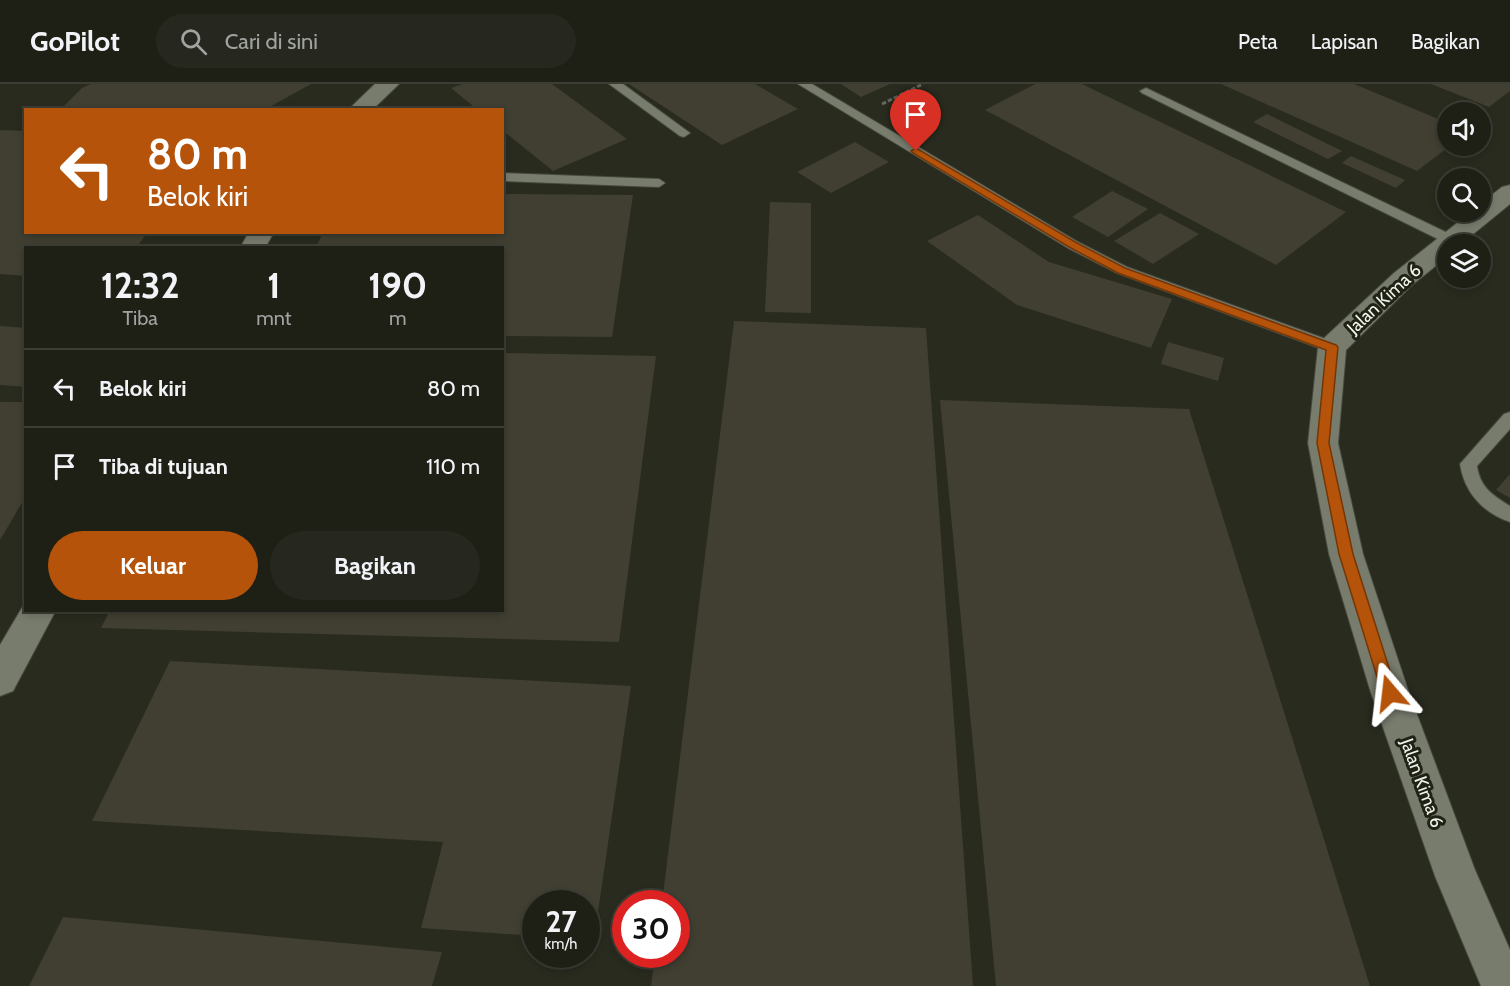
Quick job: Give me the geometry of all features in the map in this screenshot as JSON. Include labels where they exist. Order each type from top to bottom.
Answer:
[{"type":"street","points":[[360,108],[388,84]]},
{"type":"street","name":"Jalan Kima 6","points":[[1458,234],[1510,192]]},
{"type":"street","name":"Jalan Kima 6","points":[[1437,251],[1403,279],[1332,347],[1323,443],[1346,554],[1390,693],[1456,876],[1503,986]]},
{"type":"street","points":[[0,679],[38,612]]},
{"type":"lane","points":[[615,84],[684,133]]},
{"type":"lane","points":[[804,84],[1073,245],[1122,270],[1332,347]]},
{"type":"lane","points":[[1146,91],[1439,234]]},
{"type":"lane","points":[[504,177],[659,183]]},
{"type":"lane","points":[[1510,418],[1468,464],[1469,480],[1481,496],[1510,514]]},
{"type":"path","points":[[857,116],[923,84]]},
{"type":"building","points":[[91,84],[311,84],[268,108],[62,108],[82,88]]},
{"type":"building","points":[[463,84],[552,84],[627,139],[553,171],[504,132],[504,108],[476,108],[451,88]]},
{"type":"building","points":[[629,84],[755,84],[798,109],[722,145]]},
{"type":"building","points":[[841,84],[890,84],[861,97]]},
{"type":"building","points":[[1035,84],[1082,84],[1346,212],[1276,265],[985,110]]},
{"type":"building","points":[[1221,84],[1354,84],[1437,118],[1437,156],[1417,171]]},
{"type":"building","points":[[1431,84],[1510,84],[1510,91],[1491,105],[1491,102],[1476,102]]},
{"type":"building","points":[[1267,114],[1342,151],[1328,159],[1253,122]]},
{"type":"building","points":[[0,130],[24,131],[24,234],[146,234],[138,246],[24,246],[24,276],[0,274]]},
{"type":"building","points":[[855,142],[889,162],[831,193],[797,172]]},
{"type":"building","points":[[1351,156],[1405,180],[1396,188],[1342,163]]},
{"type":"building","points":[[1112,191],[1148,209],[1108,237],[1072,217]]},
{"type":"building","points":[[504,194],[633,195],[612,337],[504,336],[504,246],[317,246],[322,234],[504,234]]},
{"type":"building","points":[[770,202],[811,203],[811,313],[765,312]]},
{"type":"building","points":[[1160,213],[1199,234],[1153,264],[1114,241]]},
{"type":"building","points":[[978,215],[1049,262],[1172,299],[1151,348],[1017,305],[927,241]]},
{"type":"building","points":[[734,321],[926,328],[973,986],[651,986],[653,968],[690,968],[690,890],[664,890]]},
{"type":"building","points":[[0,326],[24,328],[24,387],[0,385]]},
{"type":"building","points":[[1168,342],[1224,358],[1218,381],[1161,364]]},
{"type":"building","points":[[504,353],[656,356],[619,642],[101,628],[109,612],[504,612]]},
{"type":"building","points":[[940,400],[1189,409],[1370,986],[996,986]]},
{"type":"building","points":[[0,402],[24,402],[24,499],[0,540]]},
{"type":"building","points":[[1510,474],[1510,498],[1496,490]]},
{"type":"building","points":[[170,661],[631,686],[600,898],[600,890],[522,890],[522,935],[421,928],[443,842],[92,821]]},
{"type":"building","points":[[63,917],[442,952],[432,986],[29,986]]},
{"type":"route","points":[[916,151],[1073,245],[1122,270],[1332,347],[1323,443],[1346,554],[1390,693]]}]
